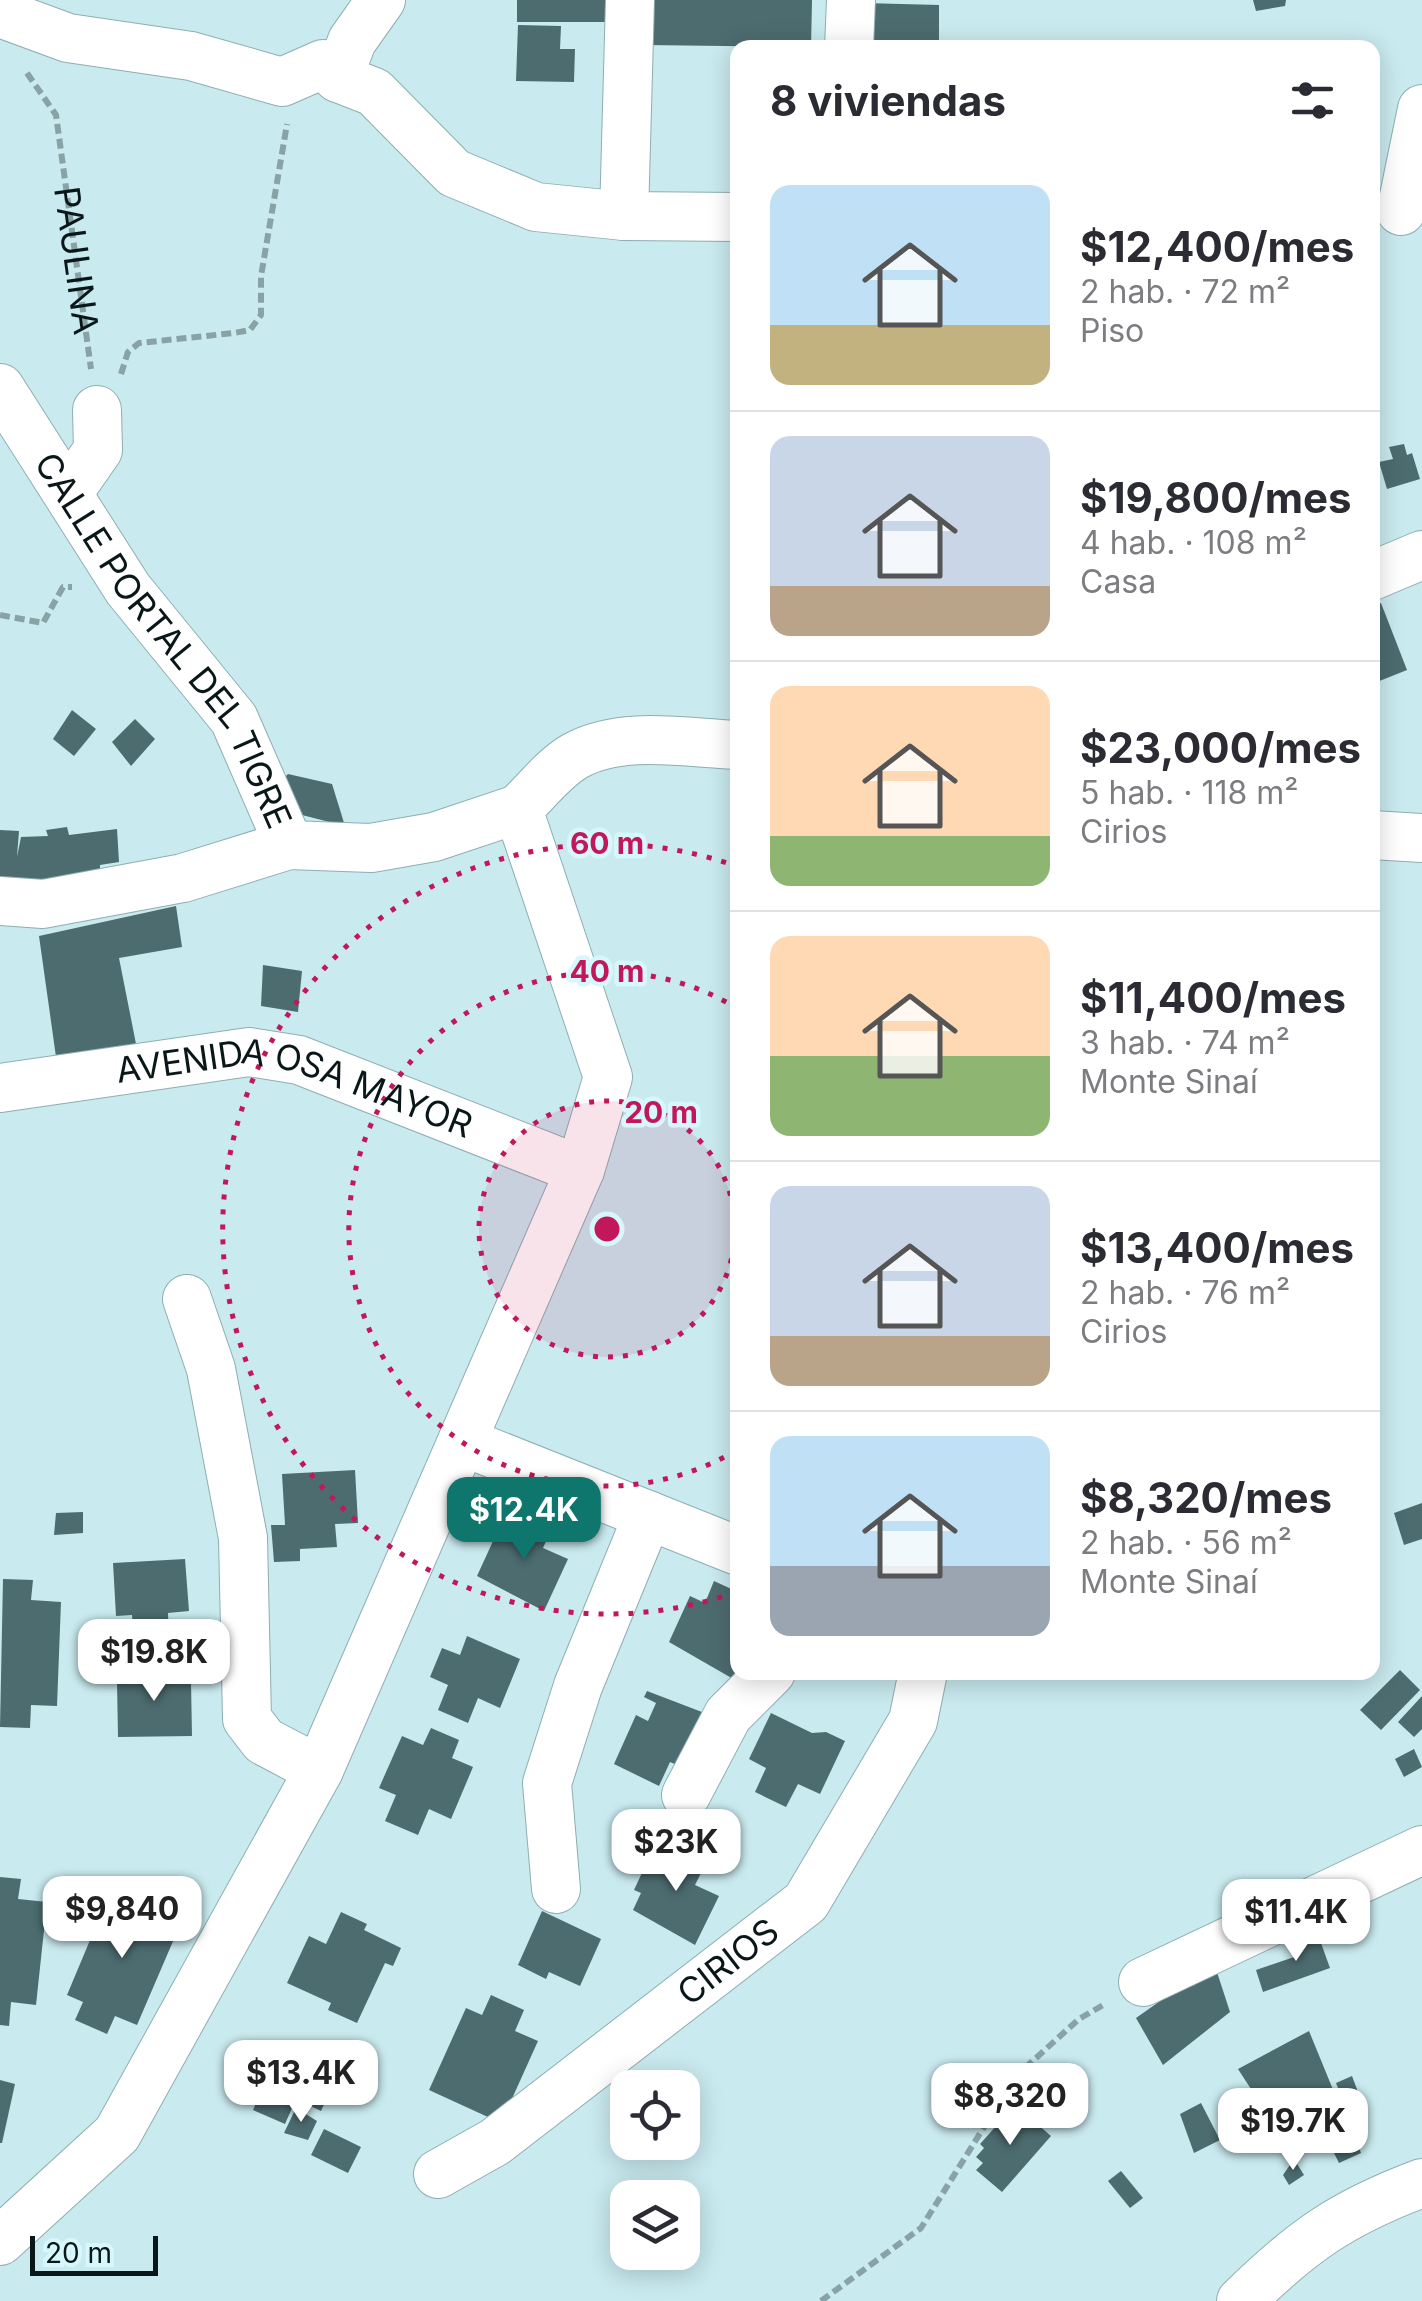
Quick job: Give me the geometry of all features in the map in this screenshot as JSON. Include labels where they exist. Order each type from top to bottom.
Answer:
[{"type":"street","points":[[315,78],[352,41],[381,0]]},
{"type":"street","points":[[624,216],[630,0]]},
{"type":"street","points":[[849,40],[851,0]]},
{"type":"street","points":[[0,13],[68,38],[191,56],[282,82],[315,78],[374,92],[454,173],[536,206],[624,216],[730,218]]},
{"type":"street","points":[[1398,212],[1422,110]]},
{"type":"street","name":"CALLE PORTAL DEL TIGRE","points":[[0,388],[128,589],[234,719],[289,845]]},
{"type":"street","points":[[68,494],[98,450],[97,410]]},
{"type":"street","points":[[1380,573],[1422,556]]},
{"type":"street","points":[[0,900],[43,904],[183,878],[289,845],[371,848],[434,837],[518,810],[572,758],[625,742],[730,745]]},
{"type":"street","points":[[0,2241],[117,2134],[319,1770],[580,1170],[608,1076],[518,810]]},
{"type":"street","points":[[1380,836],[1422,838]]},
{"type":"street","name":"AVENIDA OSA MAYOR","points":[[0,1088],[249,1052],[299,1060],[580,1170]]},
{"type":"street","points":[[188,1299],[211,1369],[243,1538],[246,1719],[264,1741],[319,1770]]},
{"type":"street","points":[[464,1442],[730,1548]]},
{"type":"street","points":[[556,1888],[547,1783],[578,1686],[648,1516]]},
{"type":"street","points":[[686,1795],[728,1715],[763,1680]]},
{"type":"street","name":"CIRIOS","points":[[438,2174],[495,2142],[774,1931],[806,1902],[913,1721],[921,1680]]},
{"type":"street","points":[[1143,1982],[1422,1850]]},
{"type":"street","points":[[1240,2301],[1277,2265],[1340,2217],[1422,2183]]},
{"type":"path","name":"PAULINA","points":[[22,67],[56,115],[97,410]]},
{"type":"path","points":[[194,335],[212,337],[250,330],[261,315],[261,276],[315,78]]},
{"type":"path","points":[[0,615],[44,623]]},
{"type":"path","points":[[821,2301],[921,2228],[1016,2076],[1034,2057],[1078,2019],[1143,1982]]},
{"type":"building","points":[[517,0],[615,0],[615,22],[517,22]]},
{"type":"building","points":[[645,0],[812,0],[811,40],[730,40],[730,46],[645,45]]},
{"type":"building","points":[[1253,0],[1286,0],[1285,6],[1256,11]]},
{"type":"building","points":[[864,3],[939,5],[939,40],[863,40]]},
{"type":"building","points":[[518,25],[561,26],[560,49],[575,49],[574,82],[516,81]]},
{"type":"building","points":[[1404,444],[1407,455],[1412,453],[1420,479],[1387,489],[1380,462],[1393,459],[1389,447]]},
{"type":"building","points":[[1380,603],[1407,670],[1380,681]]},
{"type":"building","points":[[72,710],[96,729],[74,756],[53,739]]},
{"type":"building","points":[[135,719],[155,739],[131,766],[112,742]]},
{"type":"building","points":[[288,774],[332,784],[345,826],[298,814],[283,779]]},
{"type":"building","points":[[67,827],[69,835],[117,829],[119,862],[100,865],[100,875],[22,886],[0,885],[0,830],[19,831],[17,857],[21,837],[48,836],[46,830]]},
{"type":"building","points":[[176,906],[182,947],[119,958],[138,1054],[57,1064],[39,936]]},
{"type":"building","points":[[263,965],[302,971],[298,1012],[261,1006]]},
{"type":"building","points":[[355,1470],[358,1523],[335,1524],[337,1547],[300,1549],[300,1561],[274,1562],[271,1525],[285,1525],[282,1474]]},
{"type":"building","points":[[1422,1503],[1422,1539],[1404,1545],[1394,1513]]},
{"type":"building","points":[[522,1510],[554,1524],[543,1548],[568,1559],[544,1611],[477,1576],[499,1528],[513,1534]]},
{"type":"building","points":[[83,1512],[83,1533],[54,1535],[56,1513]]},
{"type":"building","points":[[185,1559],[189,1611],[168,1613],[169,1638],[134,1640],[132,1615],[116,1616],[113,1563]]},
{"type":"building","points":[[3,1579],[33,1580],[31,1600],[61,1602],[57,1706],[31,1705],[30,1728],[0,1727]]},
{"type":"building","points":[[714,1581],[730,1588],[730,1677],[669,1642],[690,1596],[705,1603]]},
{"type":"building","points":[[467,1636],[520,1659],[500,1708],[478,1698],[468,1723],[438,1710],[448,1685],[430,1677],[442,1648],[460,1655]]},
{"type":"building","points":[[132,1663],[163,1663],[164,1681],[191,1682],[192,1736],[118,1737],[117,1682],[132,1682]]},
{"type":"building","points":[[1400,1670],[1420,1690],[1381,1730],[1360,1710]]},
{"type":"building","points":[[647,1691],[715,1717],[691,1771],[670,1762],[659,1786],[614,1764],[636,1715],[648,1721],[656,1703],[644,1697]]},
{"type":"building","points":[[1422,1696],[1422,1729],[1414,1737],[1398,1722]]},
{"type":"building","points":[[771,1713],[812,1733],[826,1732],[845,1741],[820,1794],[798,1784],[786,1807],[755,1792],[766,1768],[749,1759]]},
{"type":"building","points":[[431,1728],[459,1740],[452,1758],[473,1767],[451,1819],[429,1809],[418,1835],[385,1821],[396,1795],[379,1788],[402,1736],[423,1745]]},
{"type":"building","points":[[1414,1749],[1422,1767],[1404,1777],[1395,1759]]},
{"type":"building","points":[[673,1841],[708,1859],[695,1885],[719,1896],[695,1945],[633,1910],[641,1893],[634,1890],[647,1862],[660,1869]]},
{"type":"building","points":[[0,1877],[21,1879],[18,1899],[47,1902],[36,2005],[11,2002],[9,2026],[0,2025]]},
{"type":"building","points":[[133,1885],[168,1900],[157,1925],[177,1932],[137,2025],[115,2016],[107,2034],[75,2020],[83,2002],[67,1995],[106,1902],[123,1910]]},
{"type":"building","points":[[542,1911],[601,1939],[580,1986],[549,1972],[546,1979],[518,1965]]},
{"type":"building","points":[[341,1912],[367,1924],[364,1930],[401,1948],[393,1966],[385,1963],[357,2023],[328,2010],[331,2003],[287,1983],[309,1936],[326,1944]]},
{"type":"building","points":[[1317,1932],[1330,1968],[1263,1992],[1256,1970],[1300,1955],[1295,1939]]},
{"type":"building","points":[[1214,1963],[1230,2012],[1163,2065],[1136,2018]]},
{"type":"building","points":[[491,1995],[524,2010],[515,2031],[538,2041],[501,2123],[429,2090],[466,2008],[482,2015]]},
{"type":"building","points":[[1309,2031],[1343,2114],[1284,2140],[1238,2069]]},
{"type":"building","points":[[283,2040],[311,2053],[315,2045],[345,2059],[321,2111],[296,2099],[285,2124],[253,2110],[264,2085],[247,2077],[262,2043],[278,2051]]},
{"type":"building","points":[[1352,2076],[1358,2092],[1342,2098],[1336,2083]]},
{"type":"building","points":[[0,2080],[15,2084],[2,2143],[0,2143]]},
{"type":"building","points":[[1201,2103],[1220,2140],[1194,2153],[1180,2114]]},
{"type":"building","points":[[1015,2105],[1051,2136],[1002,2192],[976,2170],[983,2163],[976,2157],[984,2148],[980,2144]]},
{"type":"building","points":[[296,2108],[317,2121],[308,2140],[284,2133]]},
{"type":"building","points":[[1268,2121],[1279,2142],[1264,2149],[1254,2128]]},
{"type":"building","points":[[324,2129],[361,2147],[348,2173],[311,2155]]},
{"type":"building","points":[[1357,2142],[1361,2153],[1339,2163],[1334,2153]]},
{"type":"building","points":[[1294,2159],[1304,2175],[1289,2185],[1283,2175]]},
{"type":"building","points":[[1121,2171],[1143,2198],[1130,2208],[1108,2181]]}]
